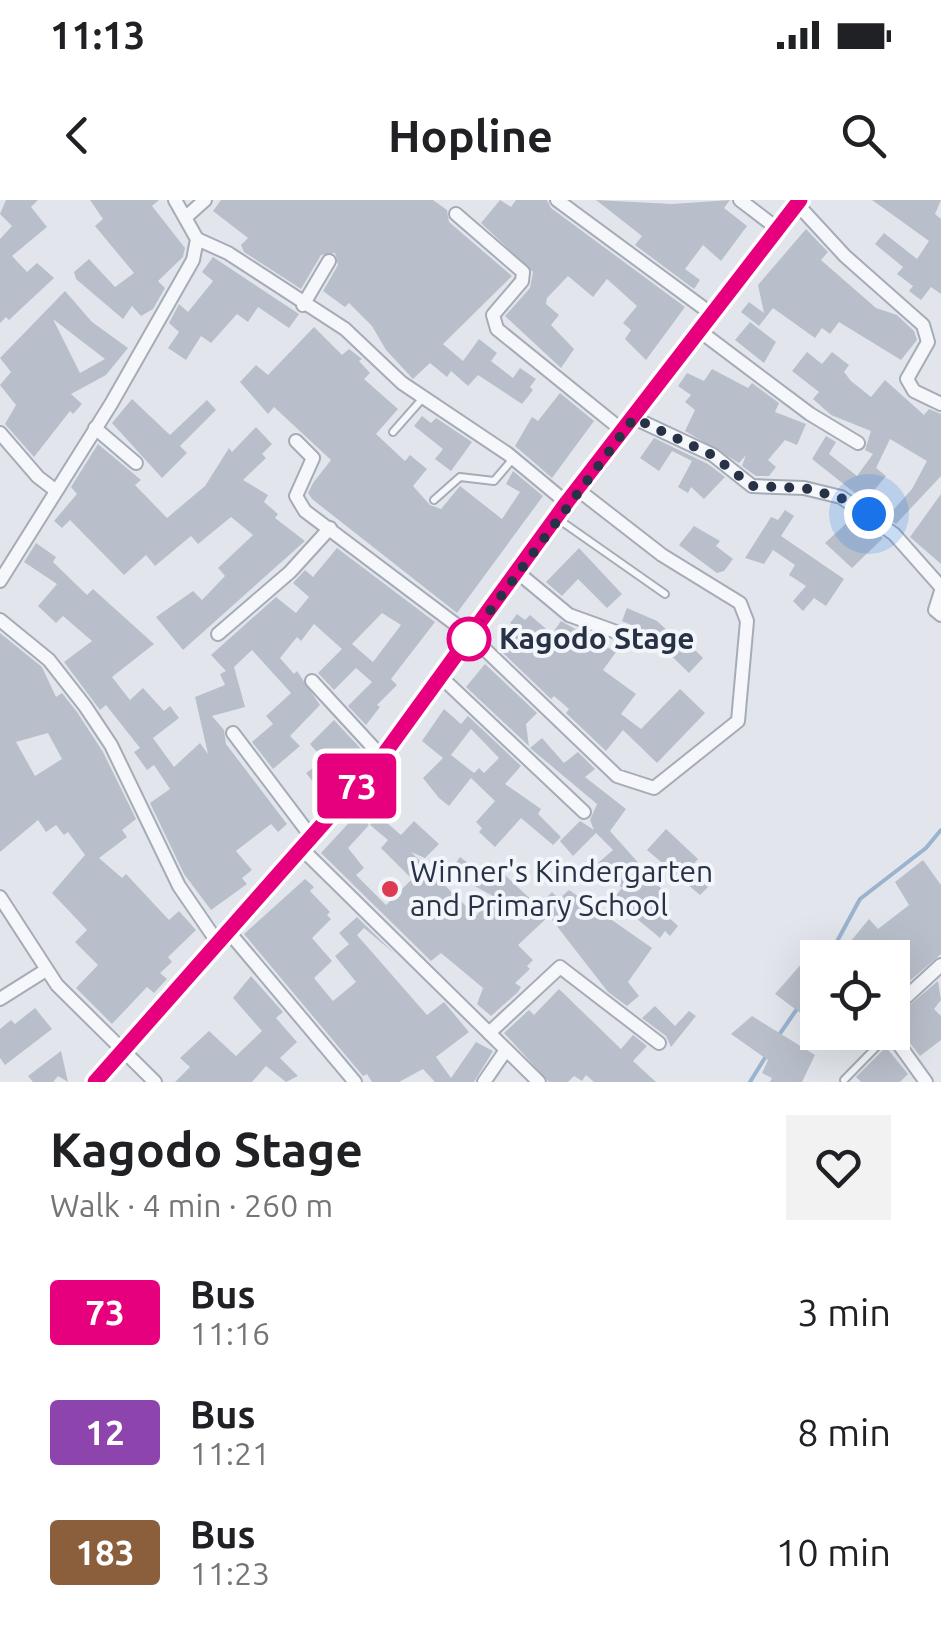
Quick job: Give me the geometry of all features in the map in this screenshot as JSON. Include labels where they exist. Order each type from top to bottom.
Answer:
[{"type":"main road","points":[[94,1082],[382,757],[567,503],[799,202]]},
{"type":"street","points":[[0,581],[96,428],[193,260],[196,239],[175,200]]},
{"type":"street","points":[[186,217],[205,200]]},
{"type":"street","points":[[557,200],[712,315]]},
{"type":"street","points":[[740,200],[778,229]]},
{"type":"street","points":[[799,202],[845,256],[923,325],[928,342],[908,378],[914,391],[941,404]]},
{"type":"street","points":[[456,214],[523,272],[522,281],[493,315],[497,329],[629,425],[712,455],[752,486],[804,488],[841,498],[894,534],[941,589],[935,610],[941,615]]},
{"type":"street","points":[[196,239],[228,253],[303,306],[345,330],[381,366],[513,459],[567,503],[740,604],[747,621],[738,721],[654,788],[617,776],[534,692],[471,636],[305,511],[297,499],[313,458],[296,441]]},
{"type":"street","points":[[303,306],[329,261]]},
{"type":"street","points":[[701,332],[810,414],[858,443]]},
{"type":"street","points":[[96,428],[136,463]]},
{"type":"street","points":[[0,432],[38,477],[55,490]]},
{"type":"street","points":[[218,634],[290,572],[330,528]]},
{"type":"street","points":[[516,571],[569,616],[619,633]]},
{"type":"street","points":[[0,620],[50,660],[85,706],[111,746],[178,886],[355,1082]]},
{"type":"street","points":[[441,677],[584,812]]},
{"type":"street","points":[[312,682],[382,757]]},
{"type":"street","points":[[234,733],[308,845],[538,1082]]},
{"type":"street","points":[[0,897],[46,970],[155,1082]]},
{"type":"street","points":[[910,993],[941,965]]},
{"type":"street","points":[[489,1033],[560,968],[660,1043]]},
{"type":"street","points":[[0,998],[46,970]]},
{"type":"street","points":[[484,1082],[506,1050]]},
{"type":"street","points":[[902,1050],[926,1082]]},
{"type":"lane","points":[[394,432],[424,397]]},
{"type":"lane","points":[[434,500],[460,477],[494,481],[513,459]]},
{"type":"lane","points":[[567,503],[665,594]]},
{"type":"lane","points":[[844,1080],[873,1050]]},
{"type":"building","points":[[6,200],[38,200],[31,207],[47,227],[12,256],[27,272],[37,263],[54,278],[9,320],[6,317],[0,323],[0,239],[12,226],[0,214]]},
{"type":"building","points":[[90,200],[159,200],[152,206],[185,248],[183,257],[158,281],[165,288],[153,309],[141,316],[132,306],[123,319],[76,279],[74,272],[89,259],[115,287],[134,273],[95,226],[103,219]]},
{"type":"building","points":[[221,200],[433,200],[447,210],[449,222],[512,276],[443,344],[463,361],[479,339],[497,353],[491,361],[513,378],[520,368],[536,379],[530,387],[533,390],[522,404],[478,375],[468,386],[451,371],[447,377],[430,363],[413,379],[349,303],[345,307],[323,291],[338,265],[335,253],[321,255],[301,289],[244,252],[241,245],[248,238],[213,211]]},
{"type":"building","points":[[500,200],[511,207],[516,200],[547,200],[551,208],[685,307],[646,360],[625,339],[631,330],[623,323],[637,306],[607,279],[593,297],[568,276],[547,298],[546,304],[559,315],[551,325],[574,349],[561,368],[505,316],[530,288],[533,272],[481,223]]},
{"type":"building","points":[[596,200],[672,204],[730,200],[724,208],[747,226],[721,261],[703,245],[685,269],[700,280],[694,289],[635,245],[642,236]]},
{"type":"building","points":[[872,200],[941,200],[935,214],[941,219],[941,294],[931,287],[921,300],[909,291],[913,286],[897,274],[903,267],[875,244],[884,233],[917,259],[929,241]]},
{"type":"building","points":[[806,229],[828,252],[821,260],[876,308],[897,315],[914,331],[917,340],[901,360],[839,322],[830,334],[822,328],[815,338],[773,308],[759,326],[741,312],[749,302],[764,313],[758,285]]},
{"type":"building","points":[[213,257],[299,314],[289,328],[258,307],[248,322],[237,314],[211,343],[201,336],[186,360],[168,348],[179,332],[169,323],[179,304],[188,312],[213,281],[202,272]]},
{"type":"building","points":[[65,291],[92,322],[128,348],[106,375],[71,394],[82,404],[73,414],[70,411],[34,457],[5,424],[16,405],[0,385],[11,372],[0,358]],"holes":[[[53,319],[105,359],[80,373]]]},
{"type":"building","points":[[750,322],[776,342],[764,363],[735,340]]},
{"type":"building","points":[[314,327],[342,355],[349,349],[362,359],[359,361],[370,373],[364,379],[398,409],[376,434],[405,461],[410,455],[427,469],[413,486],[430,505],[441,509],[460,486],[502,519],[520,492],[506,484],[513,471],[543,496],[457,613],[312,499],[308,493],[331,460],[274,407],[268,414],[240,382],[256,365],[268,375]]},
{"type":"building","points":[[807,352],[822,364],[832,352],[849,365],[844,372],[851,381],[871,397],[885,380],[924,415],[929,409],[941,414],[941,476],[896,524],[887,517],[912,489],[927,461],[890,439],[876,468],[886,476],[865,501],[812,459],[826,436],[836,442],[829,454],[857,476],[873,454],[865,450],[871,431],[831,415],[813,399],[819,392],[792,371]]},
{"type":"building","points":[[712,369],[748,388],[752,383],[779,403],[775,412],[806,424],[797,445],[785,440],[768,460],[776,467],[769,476],[756,476],[742,466],[746,455],[739,463],[685,431],[695,410],[685,402],[691,395],[678,386],[687,373],[704,381]]},
{"type":"building","points":[[560,393],[594,421],[552,478],[515,446],[532,417],[538,421]]},
{"type":"building","points":[[132,399],[170,435],[207,400],[216,410],[180,446],[187,453],[162,478],[112,423]]},
{"type":"building","points":[[422,416],[431,423],[436,418],[472,442],[451,471],[435,459],[443,449],[414,426]]},
{"type":"building","points":[[256,427],[272,444],[262,454],[266,458],[243,480],[268,495],[264,502],[278,514],[275,518],[305,541],[183,650],[156,617],[193,591],[202,600],[225,576],[218,568],[253,535],[231,517],[198,544],[191,536],[155,566],[146,555],[124,575],[70,520],[62,528],[54,521],[77,494],[71,487],[98,444],[141,480],[135,485],[167,518],[205,486],[229,448],[232,452]]},
{"type":"building","points":[[654,438],[708,464],[725,477],[704,499],[691,487],[688,493],[678,487],[692,461],[672,451],[659,471],[640,458]]},
{"type":"building","points":[[941,494],[941,564],[910,537]]},
{"type":"building","points":[[785,510],[794,516],[781,536],[844,579],[826,606],[814,598],[803,611],[793,601],[806,586],[789,575],[795,565],[773,550],[764,564],[745,558],[771,517],[778,520]]},
{"type":"building","points":[[851,519],[867,535],[872,531],[883,538],[852,568],[825,543]]},
{"type":"building","points":[[694,526],[720,541],[716,546],[733,559],[724,571],[717,573],[679,545]]},
{"type":"building","points":[[36,543],[56,557],[53,562],[87,595],[93,589],[154,644],[112,677],[130,700],[143,688],[164,711],[170,706],[179,718],[153,738],[174,767],[200,743],[208,754],[195,697],[225,685],[220,674],[226,671],[211,655],[276,597],[296,613],[309,597],[293,583],[305,570],[313,577],[337,548],[435,622],[391,679],[397,685],[377,705],[380,707],[366,725],[348,706],[372,682],[356,668],[334,690],[318,673],[342,649],[314,624],[301,641],[297,637],[280,658],[294,674],[297,671],[320,705],[290,736],[300,746],[273,769],[252,742],[273,724],[266,716],[291,693],[252,650],[234,667],[245,707],[212,716],[224,730],[226,744],[287,824],[278,832],[271,824],[236,851],[252,870],[242,878],[247,884],[211,910],[184,874],[150,803],[170,789],[154,765],[147,770],[134,752],[140,748],[106,705],[100,710],[64,662],[92,641],[63,616],[56,623],[38,606],[57,584],[24,562]],"holes":[[[382,613],[401,625],[373,662],[352,644]]]},
{"type":"building","points":[[579,548],[622,594],[607,608],[578,579],[562,596],[546,582]]},
{"type":"building","points":[[627,608],[657,621],[670,633],[674,629],[703,658],[689,673],[654,639],[645,647],[635,638],[643,630],[622,621]]},
{"type":"building","points":[[517,614],[525,620],[530,615],[552,634],[561,621],[616,652],[603,670],[636,694],[621,714],[641,729],[680,689],[705,713],[657,763],[623,730],[606,751],[566,713],[569,709],[554,696],[551,699],[500,650],[519,630],[510,623]]},
{"type":"building","points":[[0,633],[42,667],[56,697],[62,693],[77,712],[103,752],[136,819],[122,830],[127,837],[99,858],[122,878],[126,874],[169,920],[179,911],[196,930],[168,957],[172,962],[160,973],[167,979],[154,993],[147,987],[112,1024],[76,988],[98,965],[75,942],[87,930],[52,893],[85,855],[68,832],[64,835],[56,825],[46,832],[38,820],[0,852]],"holes":[[[48,733],[62,759],[35,776],[16,742]]]},
{"type":"building","points":[[485,664],[537,713],[526,724],[529,746],[466,687]]},
{"type":"building","points":[[444,709],[461,724],[468,716],[521,766],[505,784],[541,809],[538,814],[561,837],[553,845],[521,818],[495,847],[479,832],[482,828],[476,822],[495,801],[471,778],[449,806],[439,798],[423,778],[443,758],[422,741]],"holes":[[[471,729],[499,758],[484,773],[479,768],[474,773],[451,755]]]},
{"type":"building","points":[[334,720],[361,749],[347,761],[351,765],[320,791],[306,773],[324,760],[310,744]]},
{"type":"building","points":[[542,738],[564,763],[578,752],[595,769],[585,777],[626,809],[610,831],[666,894],[654,904],[678,926],[670,936],[665,931],[660,938],[613,899],[622,888],[598,863],[613,850],[596,833],[573,856],[560,841],[580,821],[594,830],[590,820],[597,804],[530,748]]},
{"type":"building","points":[[357,814],[369,825],[348,848],[364,868],[356,875],[386,905],[412,879],[381,848],[388,840],[370,825],[378,815],[401,835],[414,821],[439,844],[425,858],[411,852],[476,916],[493,896],[449,872],[460,857],[480,872],[490,861],[538,906],[552,892],[559,899],[569,890],[652,948],[628,982],[639,996],[627,1006],[608,992],[549,916],[518,945],[533,960],[527,966],[530,969],[515,983],[521,987],[518,992],[491,1016],[477,1004],[483,988],[441,953],[431,961],[321,853]]},
{"type":"building","points":[[666,829],[698,859],[688,870],[708,887],[700,895],[647,850]]},
{"type":"building","points":[[923,860],[941,885],[941,954],[910,981],[910,940],[852,940],[869,919],[878,929],[909,905],[895,882]]},
{"type":"building","points":[[305,879],[314,887],[310,891],[330,912],[327,915],[331,919],[312,938],[332,961],[314,978],[333,1001],[356,982],[335,956],[349,944],[339,933],[357,917],[395,954],[364,928],[357,935],[427,1015],[444,1002],[469,1032],[436,1057],[451,1078],[476,1042],[493,1051],[474,1082],[435,1082],[423,1069],[399,1082],[372,1082],[244,934]]},
{"type":"building","points":[[800,965],[800,1013],[775,994]]},
{"type":"building","points":[[251,976],[283,1012],[276,1018],[297,1042],[280,1058],[298,1076],[286,1082],[266,1066],[252,1082],[175,1082],[190,1067],[180,1058],[209,1031],[236,1056],[262,1031],[233,998]]},
{"type":"building","points":[[938,981],[941,1000],[934,1009],[941,1016],[941,1040],[920,1056],[910,1043],[910,1005]]},
{"type":"building","points":[[559,989],[621,1049],[633,1035],[647,1046],[633,1061],[656,1082],[594,1082],[586,1075],[582,1081],[574,1076],[568,1082],[549,1082],[504,1033],[529,1010],[534,1015]]},
{"type":"building","points":[[655,1006],[675,1026],[689,1011],[696,1016],[671,1047],[666,1036],[642,1018]]},
{"type":"building","points":[[35,1008],[52,1029],[5,1065],[0,1058],[0,1029],[11,1020],[15,1024]]},
{"type":"building","points":[[752,1016],[800,1046],[800,1050],[815,1055],[802,1082],[770,1082],[772,1078],[762,1073],[768,1060],[731,1034]]},
{"type":"building","points":[[883,1050],[888,1050],[908,1074],[900,1082],[861,1082],[856,1077]]},
{"type":"building","points":[[61,1051],[68,1082],[58,1076],[53,1082],[33,1082],[28,1076]]},
{"type":"waterway","points":[[838,940],[860,899],[926,848],[941,830]]},
{"type":"waterway","points":[[779,1035],[799,1006]]},
{"type":"waterway","points":[[750,1082],[766,1056]]},
{"type":"bus line","name":"73","points":[[95,1082],[304,850],[382,757],[567,502],[800,200]]},
{"type":"place","name":"Kagodo Stage","points":[[469,639]]},
{"type":"place","name":"Winner's Kindergarten and Primary School","points":[[390,889]]},
{"type":"route","points":[[469,639],[567,502],[634,418],[712,455],[752,486],[804,488],[841,498],[869,514]]}]
